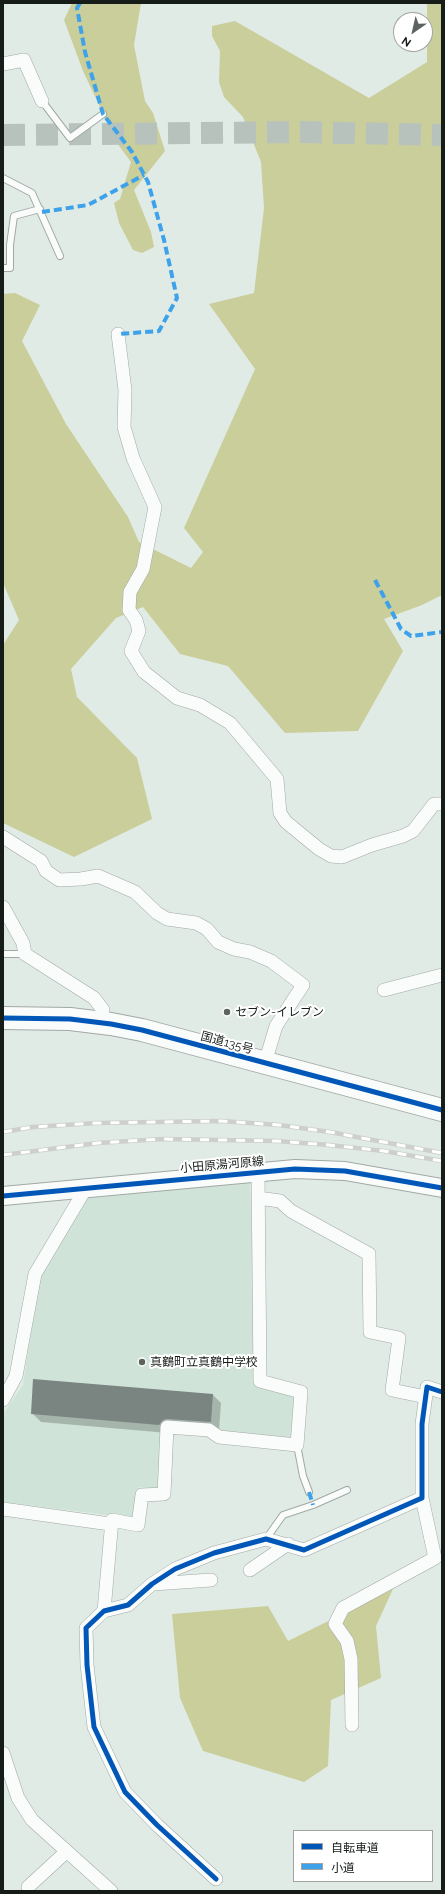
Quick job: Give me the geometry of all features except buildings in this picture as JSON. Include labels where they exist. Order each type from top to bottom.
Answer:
[{"type":"highway","name":"国道135号","points":[[3,1018],[62,1019],[101,1022],[142,1030],[442,1110]]},
{"type":"main road","name":"小田原湯河原線","points":[[3,1196],[258,1171],[295,1169],[345,1171],[442,1188]]},
{"type":"street","points":[[3,64],[24,60],[42,101]]},
{"type":"street","points":[[118,334],[125,390],[124,427],[133,458],[155,507],[143,569],[130,592],[129,610],[136,620],[139,631],[131,651],[144,672],[177,698],[200,705],[230,724],[277,779],[280,813],[286,822],[319,849],[331,856],[342,857],[372,845],[403,836],[413,831],[434,804],[442,804]]},
{"type":"street","points":[[3,837],[41,861],[46,871],[59,880],[81,879],[98,876],[135,892],[157,913],[167,919],[196,922],[207,929],[218,942],[234,949],[250,952],[271,961],[303,985],[276,1026],[265,1063]]},
{"type":"street","points":[[3,907],[23,943],[25,954],[94,998],[103,1010],[101,1022]]},
{"type":"street","points":[[384,990],[442,975]]},
{"type":"street","points":[[104,1611],[110,1524],[112,1520],[138,1525],[142,1495],[164,1494],[167,1427],[210,1430],[219,1437],[297,1445],[301,1392],[260,1381],[258,1171]]},
{"type":"street","points":[[3,1400],[16,1376],[35,1274],[86,1188]]},
{"type":"street","points":[[258,1198],[280,1201],[292,1211],[369,1254],[370,1332],[399,1338],[392,1390],[426,1396]]},
{"type":"street","points":[[352,1725],[351,1659],[347,1641],[336,1624],[343,1608],[435,1558],[422,1498],[422,1424],[427,1387],[442,1392]]},
{"type":"street","points":[[216,1879],[157,1825],[125,1792],[94,1727],[87,1665],[86,1628],[104,1611],[128,1605],[152,1584],[175,1569],[207,1556],[266,1539],[288,1544],[304,1550],[422,1498]]},
{"type":"street","points":[[3,1509],[110,1524]]},
{"type":"street","points":[[250,1570],[288,1544]]},
{"type":"street","points":[[152,1584],[211,1580]]},
{"type":"street","points":[[3,1753],[18,1798],[32,1820],[111,1891]]},
{"type":"street","points":[[28,1887],[66,1852]]},
{"type":"lane","points":[[42,101],[70,138],[103,114]]},
{"type":"lane","points":[[3,178],[32,193],[60,256]]},
{"type":"lane","points":[[3,268],[10,268],[10,245],[14,216],[40,209]]},
{"type":"lane","points":[[3,954],[25,954]]},
{"type":"lane","points":[[297,1445],[303,1476],[309,1492]]},
{"type":"lane","points":[[266,1539],[283,1515],[347,1490]]},
{"type":"shaded area","name":"真鶴町立真鶴中学校","points":[[250,1182],[257,1380],[298,1397],[293,1439],[165,1425],[159,1489],[139,1487],[136,1513],[132,1518],[3,1502],[3,1414],[23,1385],[39,1277],[89,1196]]},
{"type":"green space","points":[[72,3],[141,3],[134,45],[145,101],[153,113],[165,151],[134,190],[151,232],[154,247],[142,253],[133,250],[119,223],[114,203],[120,199],[131,162],[117,143],[83,71],[64,20]]},
{"type":"green space","points":[[427,3],[442,3],[442,595],[422,605],[384,619],[403,651],[358,731],[285,733],[228,666],[180,654],[143,607],[116,618],[71,669],[77,697],[137,758],[152,819],[74,857],[3,823],[3,645],[19,620],[3,583],[3,294],[15,293],[40,305],[22,341],[66,424],[128,517],[139,542],[191,568],[203,552],[184,528],[255,369],[209,304],[254,293],[264,208],[261,162],[243,117],[224,97],[219,82],[220,51],[212,36],[212,26],[235,21],[369,98],[427,62],[427,52],[433,52],[433,12],[427,12]]},
{"type":"green space","points":[[393,1589],[376,1626],[381,1678],[331,1700],[328,1766],[304,1782],[203,1751],[180,1698],[172,1614],[268,1606],[288,1641]]},
{"type":"tunnel","points":[[3,135],[302,132],[442,135]]},
{"type":"railway","points":[[3,1132],[33,1127],[96,1123],[221,1121],[279,1125],[330,1132],[442,1153]]},
{"type":"railway","points":[[3,1155],[98,1143],[162,1139],[277,1141],[329,1145],[384,1151],[442,1161]]},
{"type":"marked path","points":[[80,3],[77,8],[85,52],[103,114],[132,152],[148,182],[164,240],[177,298],[159,331],[118,334]]},
{"type":"marked path","points":[[42,212],[88,205],[144,175]]},
{"type":"marked path","points":[[375,580],[401,629],[411,636],[442,632]]},
{"type":"marked path","points":[[309,1492],[313,1505]]},
{"type":"cycle path","points":[[3,1018],[70,1019],[111,1024],[142,1030],[442,1110]]},
{"type":"cycle path","points":[[3,1196],[295,1169],[345,1171],[442,1188]]},
{"type":"cycle path","points":[[216,1879],[157,1825],[125,1792],[94,1727],[87,1665],[86,1628],[104,1611],[128,1605],[152,1584],[175,1569],[214,1553],[266,1539],[304,1550],[422,1498],[422,1424],[427,1387],[442,1392]]},
{"type":"place","name":"セブン-イレブン","points":[[227,1012]]},
{"type":"place","name":"真鶴町立真鶴中学校","points":[[142,1362]]}]
